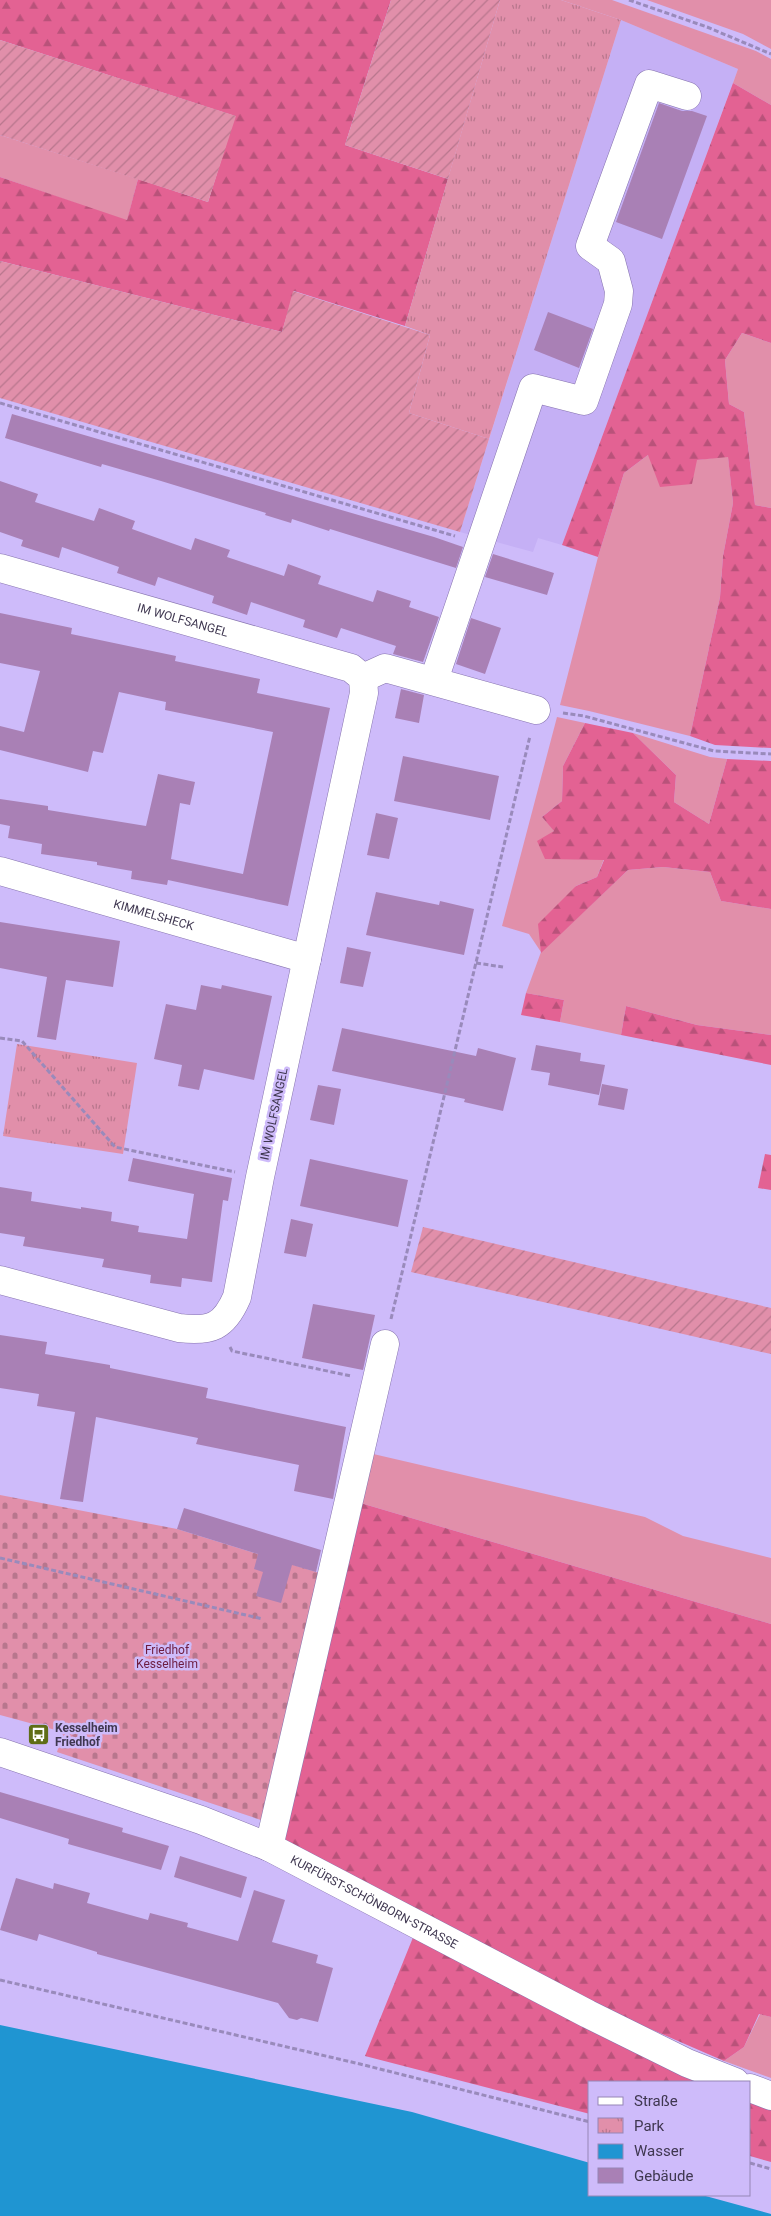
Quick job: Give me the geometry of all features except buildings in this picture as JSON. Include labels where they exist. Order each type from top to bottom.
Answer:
[{"type":"street","points":[[434,680],[533,388],[584,401],[618,304],[619,291],[611,261],[590,246],[649,84],[687,96]]},
{"type":"street","name":"IM WOLFSANGEL","points":[[0,568],[351,668],[362,678],[364,693],[260,1177],[237,1297],[230,1313],[217,1325]]},
{"type":"street","points":[[362,678],[386,668],[536,710]]},
{"type":"street","name":"KIMMELSHECK","points":[[0,871],[306,959]]},
{"type":"street","points":[[0,1280],[179,1328],[199,1330],[217,1325]]},
{"type":"street","points":[[270,1847],[375,1380],[385,1344]]},
{"type":"street","name":"KURFÜRST-SCHÖNBORN-STRASSE","points":[[0,1752],[201,1820],[270,1847],[588,2014],[687,2063],[732,2081]]},
{"type":"street","points":[[751,2088],[771,2096]]},
{"type":"path","points":[[628,0],[707,27],[771,54]]},
{"type":"path","points":[[0,403],[479,543]]},
{"type":"path","points":[[385,1344],[536,710],[584,716],[714,750],[771,754]]},
{"type":"path","points":[[476,963],[503,967]]},
{"type":"path","points":[[0,1038],[22,1041],[115,1147],[260,1177]]},
{"type":"path","points":[[217,1325],[232,1351],[375,1380]]},
{"type":"path","points":[[0,1558],[263,1619]]},
{"type":"path","points":[[0,1980],[350,2062],[588,2122]]},
{"type":"path","points":[[751,2163],[771,2169]]},
{"type":"shaded area","points":[[621,20],[738,69],[562,545],[538,538],[533,552],[460,532]]},
{"type":"green space","points":[[0,0],[391,0],[345,145],[448,179],[405,326],[294,291],[282,332],[0,261],[0,177],[127,220],[138,179],[208,202],[235,116],[0,40]]},
{"type":"green space","points":[[391,0],[500,0],[448,179],[345,145]]},
{"type":"green space","points":[[500,0],[561,0],[621,20],[489,439],[409,413],[430,335],[405,326]]},
{"type":"green space","points":[[561,0],[612,0],[756,51],[771,59],[771,105],[733,83],[738,69],[621,20]]},
{"type":"green space","points":[[647,0],[771,0],[771,49],[743,34]]},
{"type":"green space","points":[[0,40],[236,116],[208,202],[0,135]]},
{"type":"green space","points":[[733,83],[771,105],[771,343],[742,333],[725,360],[729,404],[744,412],[755,505],[771,508],[771,748],[715,745],[690,736],[720,597],[723,556],[733,503],[728,457],[697,460],[692,484],[660,487],[648,455],[624,473],[598,557],[562,545]]},
{"type":"green space","points":[[0,135],[138,179],[127,221],[0,177]]},
{"type":"green space","points":[[0,261],[282,332],[293,291],[430,335],[409,413],[489,439],[460,532],[0,398]]},
{"type":"green space","points":[[742,333],[771,343],[771,508],[755,505],[744,412],[729,404],[725,360]]},
{"type":"green space","points":[[648,455],[697,460],[728,456],[733,503],[723,556],[720,597],[690,736],[560,705],[598,557],[624,473]]},
{"type":"green space","points":[[557,717],[585,723],[563,766],[562,801],[542,817],[554,830],[545,859],[604,859],[597,877],[576,886],[541,952],[529,934],[502,926]]},
{"type":"green space","points":[[585,723],[633,733],[676,775],[674,802],[709,824],[727,759],[771,761],[771,909],[721,901],[710,872],[663,867],[628,870],[541,953],[538,924],[576,886],[597,877],[604,860],[545,859],[537,841],[554,831],[542,817],[562,801],[563,766]]},
{"type":"green space","points":[[633,733],[710,757],[727,759],[709,824],[674,802],[676,775]]},
{"type":"green space","points":[[663,867],[710,872],[721,901],[771,909],[771,1035],[697,1025],[626,1006],[621,1035],[560,1022],[564,1000],[526,993],[541,952],[628,870]]},
{"type":"green space","points":[[526,993],[564,1000],[560,1022],[521,1015]]},
{"type":"green space","points":[[626,1006],[697,1025],[771,1035],[771,1065],[621,1035]]},
{"type":"green space","points":[[17,1044],[137,1063],[123,1154],[3,1136]]},
{"type":"green space","points":[[765,1154],[771,1155],[771,1190],[758,1188]]},
{"type":"green space","points":[[423,1227],[771,1308],[771,1354],[411,1272]]},
{"type":"green space","points":[[369,1453],[645,1517],[683,1536],[771,1558],[771,1624],[357,1502]]},
{"type":"green space","name":"Friedhof Kesselheim","points":[[0,1495],[177,1529],[326,1575],[267,1822],[57,1752],[63,1732],[0,1715]]},
{"type":"green space","points":[[357,1502],[771,1624],[771,2017],[759,2014],[744,2047],[724,2061],[616,2014],[279,1842]]},
{"type":"green space","points":[[414,1935],[546,2008],[701,2081],[588,2081],[588,2113],[365,2056]]},
{"type":"green space","points":[[760,2014],[771,2017],[771,2078],[724,2061],[744,2047]]},
{"type":"green space","points":[[751,2101],[771,2109],[771,2162],[751,2156]]},
{"type":"water","points":[[0,2025],[412,2112],[588,2162],[588,2196],[706,2196],[771,2214],[771,2216],[0,2216]]},
{"type":"place","name":"Kesselheim Friedhof","points":[[39,1735]]}]
